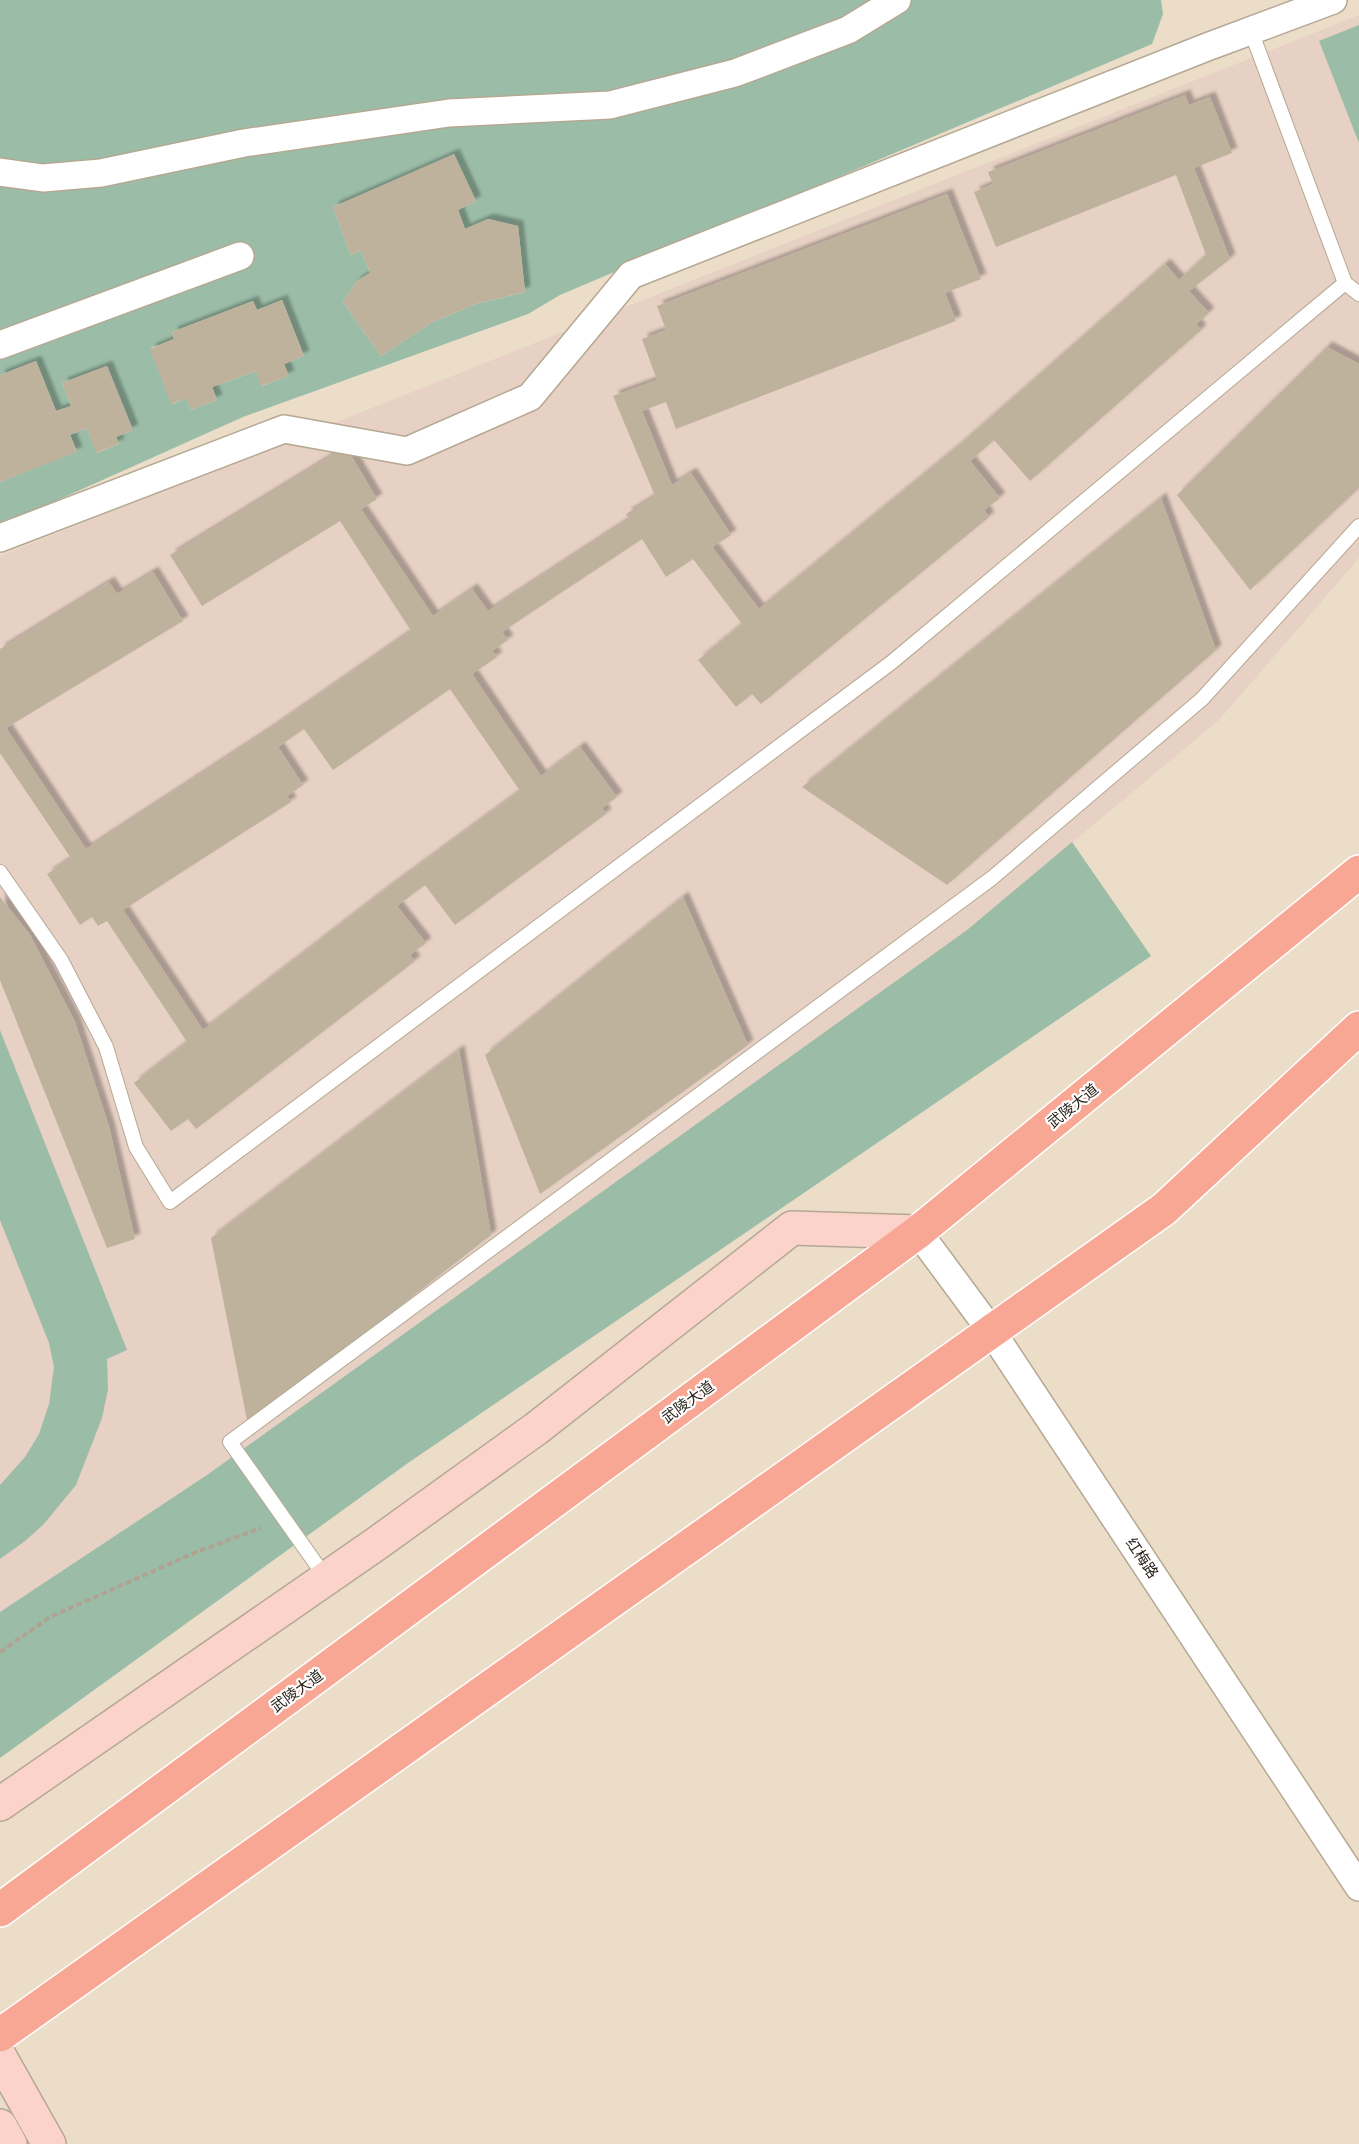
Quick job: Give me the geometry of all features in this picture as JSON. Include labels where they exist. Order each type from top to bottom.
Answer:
[{"type":"main road","name":"武陵大道","points":[[0,1910],[918,1232],[1359,872]]},
{"type":"main road","points":[[0,2035],[1164,1209],[1359,1028]]},
{"type":"street","points":[[0,172],[43,178],[101,173],[244,143],[449,113],[610,105],[735,73],[848,30],[897,0]]},
{"type":"street","points":[[0,538],[284,429],[407,451],[530,397],[631,275],[1333,0]]},
{"type":"street","points":[[0,345],[240,256]]},
{"type":"street","points":[[0,1804],[326,1578],[537,1428],[792,1228],[918,1232]]},
{"type":"street","name":"红梅路","points":[[918,1232],[992,1332],[1359,1887]]},
{"type":"street","points":[[0,2057],[49,2144]]},
{"type":"street","points":[[0,2126],[10,2144]]},
{"type":"lane","points":[[1251,31],[1345,283],[1359,294]]},
{"type":"lane","points":[[0,872],[61,960],[106,1047],[136,1147],[170,1202],[892,662],[1345,283]]},
{"type":"lane","points":[[326,1578],[230,1442],[992,878],[1202,699],[1359,526]]},
{"type":"path","points":[[0,1652],[50,1617],[194,1553],[284,1519]]},
{"type":"shaded area","points":[[1359,15],[1359,558],[1219,720],[967,930],[207,1475],[0,1612],[0,556]]},
{"type":"green space","points":[[0,0],[1161,0],[1163,14],[1152,44],[560,295],[528,314],[243,417],[20,517],[0,522],[0,482],[77,451],[70,435],[87,428],[97,453],[119,444],[116,437],[132,430],[107,366],[62,383],[71,406],[56,411],[36,361],[0,375]],"holes":[[[454,155],[476,201],[458,210],[465,229],[488,219],[518,227],[525,292],[476,304],[431,323],[381,356],[343,302],[357,281],[370,273],[361,250],[351,255],[333,207]],[[282,300],[304,356],[284,364],[288,376],[262,386],[256,371],[212,387],[217,400],[191,410],[186,398],[172,404],[151,348],[174,339],[172,332],[253,301],[257,310]]]},
{"type":"green space","points":[[1359,25],[1359,143],[1319,41]]},
{"type":"green space","points":[[1072,842],[1151,956],[408,1463],[0,1758],[0,1612],[207,1475],[967,930]]},
{"type":"green space","points":[[0,1030],[127,1350],[107,1359],[108,1389],[102,1418],[76,1485],[43,1525],[0,1559],[0,1485],[25,1457],[39,1434],[49,1404],[54,1367],[49,1343],[0,1220]]},
{"type":"building","points":[[1185,95],[1189,105],[1210,97],[1232,153],[1194,168],[1230,259],[1189,291],[1209,313],[1196,324],[1201,330],[1030,481],[994,440],[970,461],[1000,498],[984,510],[989,517],[761,704],[752,694],[736,707],[698,660],[742,624],[693,559],[666,577],[642,539],[502,632],[508,640],[492,651],[497,657],[472,674],[541,776],[580,747],[617,797],[602,808],[606,814],[455,925],[425,885],[397,906],[426,943],[410,955],[415,961],[196,1129],[188,1119],[171,1131],[134,1083],[187,1042],[107,921],[98,926],[92,917],[80,925],[47,874],[71,858],[0,753],[0,649],[109,582],[117,594],[153,572],[183,621],[6,728],[86,849],[267,731],[411,631],[340,521],[202,606],[170,555],[346,447],[377,499],[361,509],[433,616],[472,589],[488,611],[629,519],[626,514],[655,496],[613,396],[657,380],[642,339],[666,330],[657,306],[947,194],[981,279],[945,293],[956,321],[676,429],[666,402],[642,411],[672,485],[691,473],[731,535],[712,547],[759,609],[957,447],[1165,264],[1179,280],[1206,255],[1176,175],[996,247],[974,192],[993,184],[988,172]],"holes":[[[450,689],[520,791],[385,890],[203,1030],[123,910],[291,802],[287,796],[303,785],[278,747],[304,729],[333,770]]]},
{"type":"building","points":[[454,154],[476,201],[458,210],[465,229],[488,219],[518,226],[525,292],[476,304],[431,323],[381,356],[343,302],[357,281],[370,273],[361,250],[351,255],[333,207]]},
{"type":"building","points":[[282,300],[304,356],[284,364],[289,376],[261,386],[256,371],[212,387],[217,400],[191,410],[186,398],[171,404],[150,349],[174,339],[172,332],[253,301],[257,310]]},
{"type":"building","points":[[1327,347],[1359,364],[1359,488],[1250,590],[1177,495]]},
{"type":"building","points":[[36,361],[56,411],[71,406],[62,383],[107,366],[133,430],[116,437],[119,444],[96,453],[87,428],[70,435],[77,452],[0,482],[0,375]]},
{"type":"building","points":[[1161,498],[1216,650],[947,885],[802,787]]},
{"type":"building","points":[[0,897],[30,935],[75,1022],[109,1127],[135,1239],[107,1248],[0,980]]},
{"type":"building","points":[[683,897],[748,1045],[540,1194],[485,1055]]},
{"type":"building","points":[[459,1050],[491,1235],[248,1425],[211,1238]]}]
